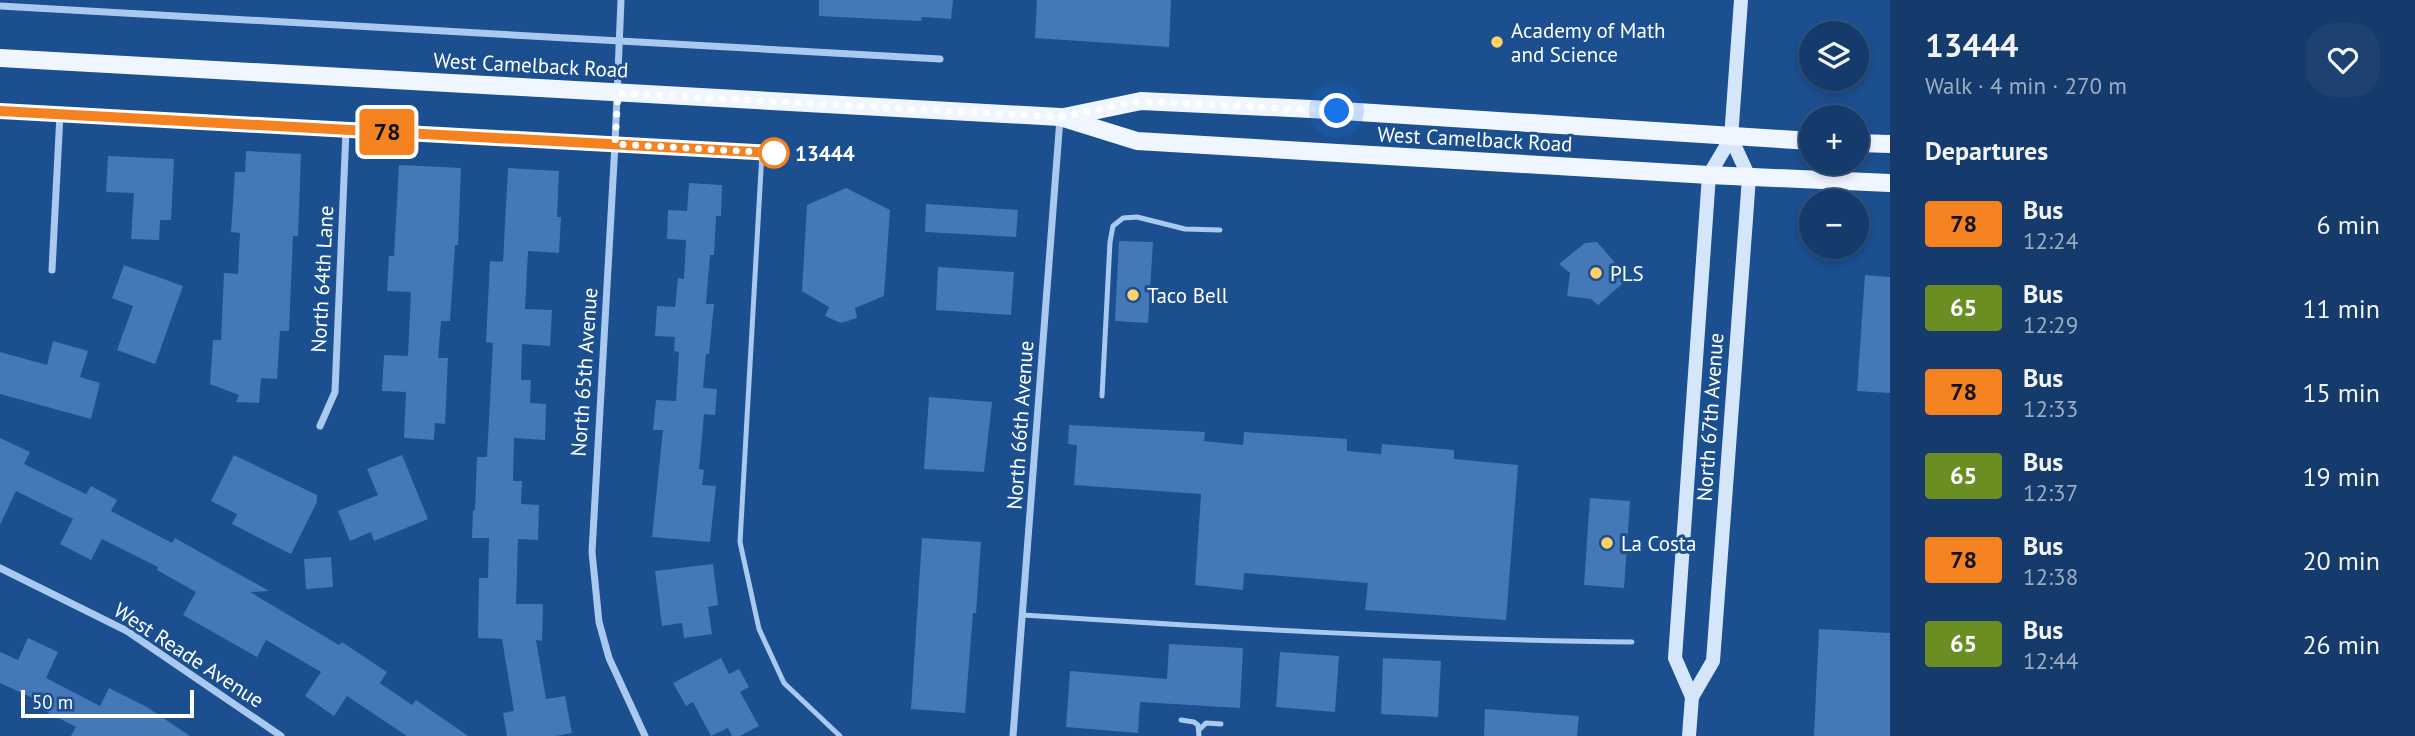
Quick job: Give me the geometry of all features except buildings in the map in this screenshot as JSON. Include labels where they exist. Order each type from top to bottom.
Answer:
[{"type":"main road","name":"North 67th Avenue","points":[[1692,697],[1675,658],[1709,175],[1731,138],[1741,0]]},
{"type":"main road","name":"West Camelback Road","points":[[0,58],[1060,117],[1137,141],[1890,183]]},
{"type":"main road","name":"West Camelback Road","points":[[1060,117],[1140,101],[1799,141]]},
{"type":"main road","name":"North 67th Avenue","points":[[1689,736],[1692,697],[1713,661],[1749,177],[1731,138]]},
{"type":"main road","points":[[1869,143],[1890,144]]},
{"type":"street","name":"North 65th Avenue","points":[[621,0],[592,552],[599,622],[609,658],[645,736]]},
{"type":"street","name":"West Camelback Road","points":[[0,6],[940,59]]},
{"type":"street","points":[[0,111],[774,153]]},
{"type":"street","points":[[52,270],[60,114]]},
{"type":"street","name":"North 66th Avenue","points":[[1013,736],[1060,117]]},
{"type":"street","name":"North 64th Lane","points":[[320,426],[335,392],[346,130]]},
{"type":"street","name":"West Reade Avenue","points":[[0,568],[127,631],[281,736]]},
{"type":"lane","points":[[762,152],[740,542],[760,629],[784,683],[840,736]]},
{"type":"lane","points":[[1102,396],[1113,226],[1123,218],[1137,217],[1185,229],[1220,230]]},
{"type":"lane","points":[[1023,615],[1216,628],[1632,642]]},
{"type":"lane","points":[[1181,720],[1198,725],[1199,734]]},
{"type":"lane","points":[[1199,734],[1206,723],[1221,724]]},
{"type":"bus line","name":"78","points":[[0,111],[774,153]]},
{"type":"place","name":"Academy of Math and Science","points":[[1497,42]]},
{"type":"place","name":"13444","points":[[774,153]]},
{"type":"place","name":"PLS","points":[[1596,273]]},
{"type":"place","name":"Taco Bell","points":[[1133,295]]},
{"type":"place","name":"La Costa","points":[[1607,543]]},
{"type":"route","points":[[774,153],[615,144],[618,93],[1060,117],[1140,101],[1337,111]]}]
